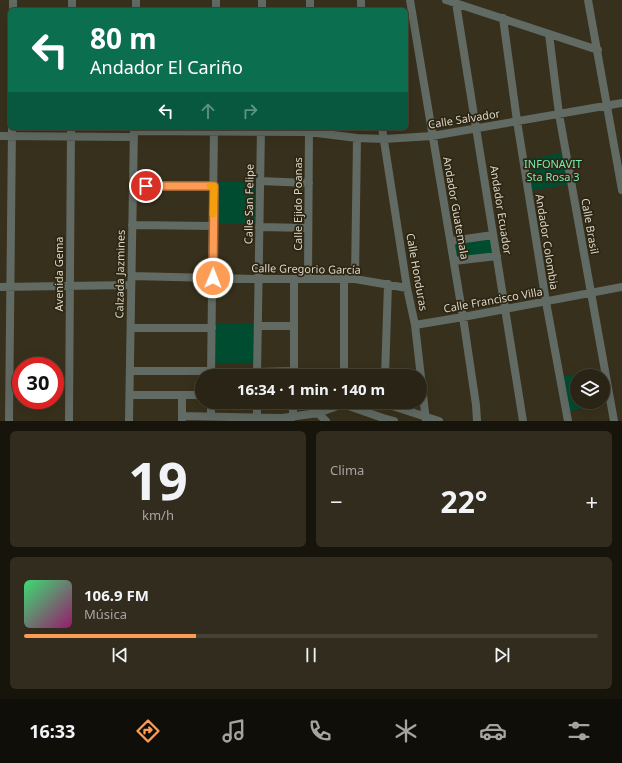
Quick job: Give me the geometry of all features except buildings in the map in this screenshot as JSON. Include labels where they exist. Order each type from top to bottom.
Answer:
[{"type":"street","name":"Andador Guatemala","points":[[410,0],[464,317],[477,421]]},
{"type":"street","points":[[446,0],[598,50]]},
{"type":"street","points":[[588,0],[622,190]]},
{"type":"street","name":"Andador Ecuador","points":[[456,3],[523,421]]},
{"type":"street","name":"Andador Colombia","points":[[503,18],[517,121],[546,302],[568,421]]},
{"type":"street","name":"Calle Brasil","points":[[549,34],[559,114],[614,421]]},
{"type":"street","name":"Calle Salvador","points":[[0,136],[71,138],[134,132],[309,130],[357,138],[384,139],[432,136],[622,103]]},
{"type":"street","points":[[9,421],[12,130]]},
{"type":"street","name":"Avenida Gema","points":[[69,421],[71,130]]},
{"type":"street","points":[[211,369],[214,130]]},
{"type":"street","name":"Calle San Felipe","points":[[257,369],[261,130]]},
{"type":"street","name":"Calle Ejido Poanas","points":[[308,279],[309,130]]},
{"type":"street","name":"Calle Honduras","points":[[382,130],[407,288],[415,325],[426,419]]},
{"type":"street","name":"Calzada Jazmines","points":[[129,421],[134,132]]},
{"type":"street","points":[[355,279],[357,138]]},
{"type":"street","points":[[260,181],[309,183]]},
{"type":"street","points":[[133,186],[214,186]]},
{"type":"street","points":[[132,225],[213,226]]},
{"type":"street","points":[[259,227],[308,228]]},
{"type":"street","points":[[450,241],[493,235]]},
{"type":"street","points":[[454,261],[497,256]]},
{"type":"street","name":"Calle Gregorio García","points":[[132,276],[259,279],[344,278],[407,288]]},
{"type":"street","points":[[344,278],[344,369]]},
{"type":"street","points":[[294,279],[294,369]]},
{"type":"street","points":[[385,369],[388,284]]},
{"type":"street","points":[[0,286],[131,285]]},
{"type":"street","name":"Calle Francisco Villa","points":[[415,325],[622,287]]},
{"type":"street","points":[[258,326],[294,326]]},
{"type":"street","points":[[131,328],[212,328]]},
{"type":"street","points":[[130,371],[195,373]]},
{"type":"street","points":[[130,395],[195,395]]},
{"type":"street","points":[[182,396],[182,419],[211,416],[281,419],[318,413],[328,409]]},
{"type":"street","points":[[211,409],[211,416]]},
{"type":"street","points":[[257,409],[257,418]]},
{"type":"street","points":[[293,409],[293,417]]},
{"type":"street","points":[[357,409],[383,420],[394,421]]},
{"type":"street","points":[[382,409],[383,420]]},
{"type":"street","points":[[400,409],[426,419],[438,421]]},
{"type":"street","points":[[318,413],[326,421]]},
{"type":"street","points":[[416,421],[426,419]]},
{"type":"green space","name":"INFONAVIT Sta Rosa 3","points":[[566,152],[572,184],[528,191],[523,160]]},
{"type":"green space","points":[[255,181],[256,223],[216,224],[215,182]]},
{"type":"green space","points":[[493,235],[497,256],[454,261],[451,241]]},
{"type":"green space","points":[[215,324],[257,324],[257,364],[215,364]]},
{"type":"green space","points":[[570,375],[570,409],[579,409],[566,412],[560,377]]},
{"type":"slow traffic","points":[[210,186],[214,186],[213,214]]},
{"type":"route","points":[[146,186],[214,186],[213,278]]}]
